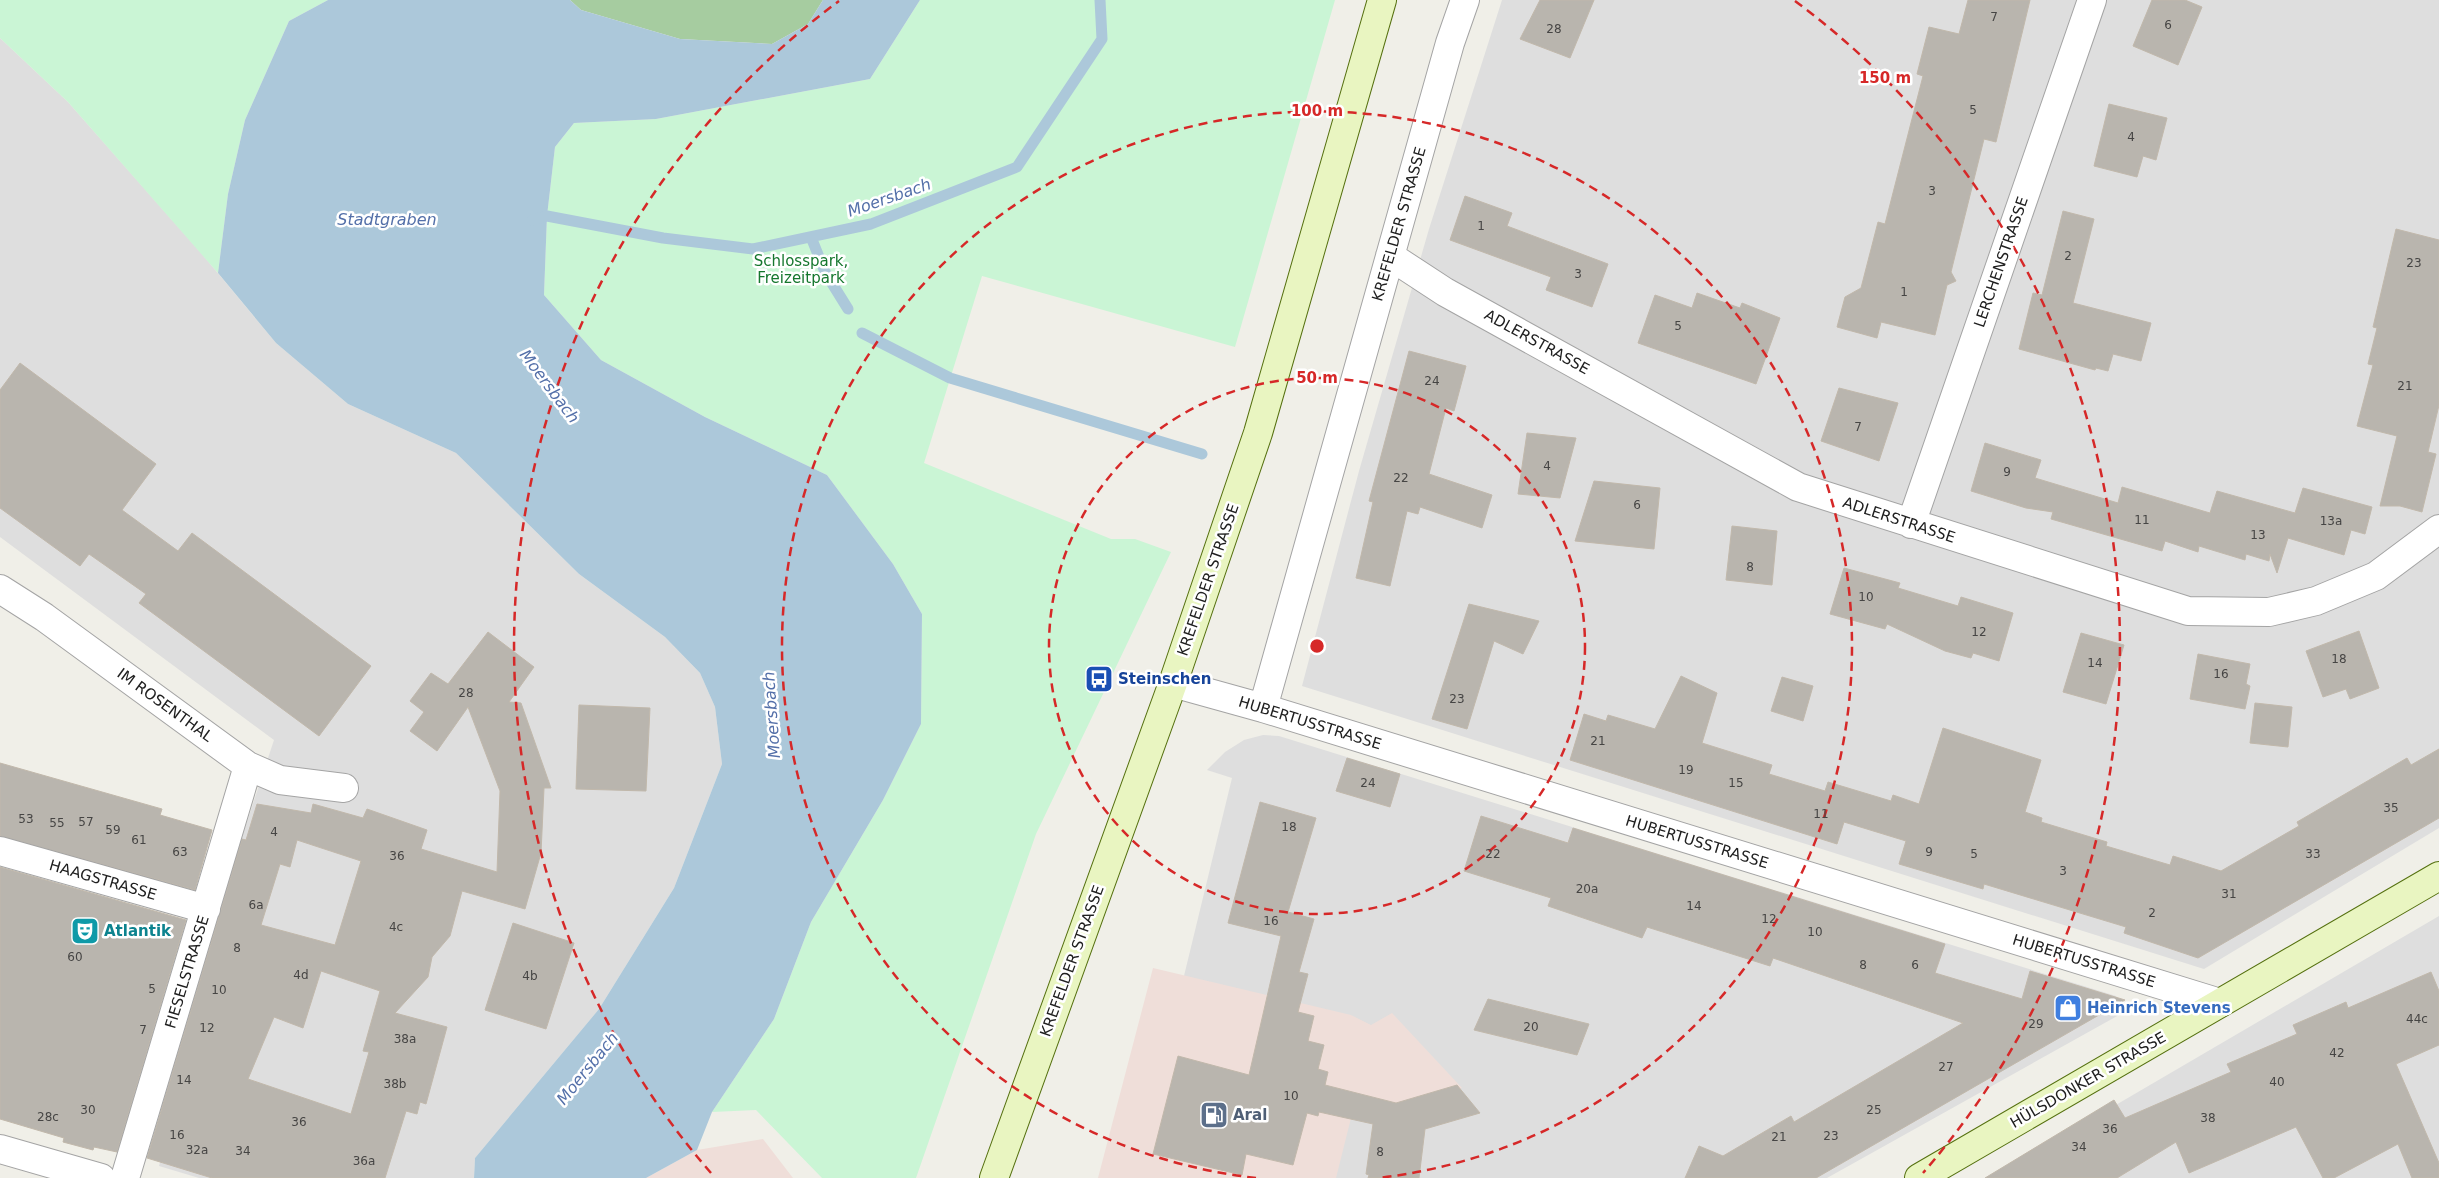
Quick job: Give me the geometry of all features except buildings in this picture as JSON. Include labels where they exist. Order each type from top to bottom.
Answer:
[{"type":"main road","name":"KREFELDER STRASSE","points":[[994,1178],[1173,683],[1258,433],[1382,0]]},
{"type":"main road","name":"HÜLSDONKER STRASSE","points":[[1919,1178],[2439,876]]},
{"type":"street","name":"KREFELDER STRASSE","points":[[1263,708],[1450,43],[1465,0]]},
{"type":"street","name":"LERCHENSTRASSE","points":[[1911,524],[2092,0]]},
{"type":"street","name":"ADLERSTRASSE","points":[[1390,256],[1445,292],[1798,487],[2188,611],[2269,612],[2316,601],[2376,576],[2439,529]]},
{"type":"street","name":"IM ROSENTHAL","points":[[0,589],[44,617],[248,766],[280,780],[344,788]]},
{"type":"street","name":"HUBERTUSSTRASSE","points":[[1173,683],[1263,708],[2220,1003]]},
{"type":"street","name":"FIESELSTRASSE","points":[[126,1178],[248,766]]},
{"type":"street","name":"HAAGSTRASSE","points":[[0,851],[206,909]]},
{"type":"street","points":[[0,1149],[101,1178]]},
{"type":"shaded area","points":[[1502,0],[2439,0],[2439,828],[2204,969],[1302,686],[1359,471],[1429,229]]},
{"type":"shaded area","points":[[0,38],[68,102],[202,254],[276,343],[348,404],[456,453],[579,574],[665,637],[700,673],[715,707],[722,764],[674,888],[599,1009],[475,1158],[474,1178],[199,1178],[159,1166],[172,1116],[154,1104],[274,740],[0,537]]},
{"type":"shaded area","points":[[1263,735],[1279,736],[2116,996],[2121,1004],[2119,1015],[1827,1178],[1135,1178],[1232,778],[1207,770],[1225,752],[1244,740]]},
{"type":"shaded area","points":[[2439,916],[2439,1178],[1991,1178]]},
{"type":"shaded area","points":[[1153,968],[1351,1015],[1371,1025],[1392,1013],[1462,1088],[1398,1105],[1357,1094],[1336,1178],[1098,1178]]},
{"type":"shaded area","points":[[763,1139],[793,1178],[646,1178],[697,1150]]},
{"type":"green space","points":[[0,0],[328,0],[289,21],[245,120],[228,194],[218,273],[68,102],[0,38]]},
{"type":"green space","points":[[570,0],[823,0],[808,24],[772,44],[680,39],[581,10]]},
{"type":"green space","name":"Schlosspark, Freizeitpark","points":[[920,0],[1335,0],[1235,347],[982,276],[924,463],[1111,539],[1135,539],[1171,552],[1036,834],[916,1178],[822,1178],[756,1110],[712,1112],[774,1019],[811,922],[883,800],[921,724],[922,614],[893,564],[827,475],[705,417],[601,360],[544,295],[547,216],[555,147],[574,123],[656,119],[870,79]]},
{"type":"water","name":"Stadtgraben","points":[[328,0],[570,0],[581,10],[680,39],[772,44],[808,24],[823,0],[920,0],[870,79],[656,119],[574,123],[555,147],[547,216],[544,295],[601,360],[705,417],[827,475],[893,564],[922,614],[921,724],[883,800],[811,922],[774,1019],[712,1112],[697,1150],[646,1178],[474,1178],[475,1158],[599,1009],[674,888],[722,764],[715,707],[700,673],[665,637],[579,574],[456,453],[348,404],[276,343],[218,273],[228,194],[245,120],[289,21]]},
{"type":"waterway","name":"Moersbach","points":[[532,220],[547,216],[663,238],[753,249],[871,224],[1017,167],[1102,39],[1100,0]]},
{"type":"waterway","points":[[811,237],[825,272],[848,309]]},
{"type":"waterway","points":[[862,333],[950,378],[1202,454]]},
{"type":"place","name":"Steinschen","points":[[1099,679]]},
{"type":"place","name":"Atlantik","points":[[85,931]]},
{"type":"place","name":"Heinrich Stevens","points":[[2068,1008]]},
{"type":"place","name":"Aral","points":[[1214,1115]]}]
